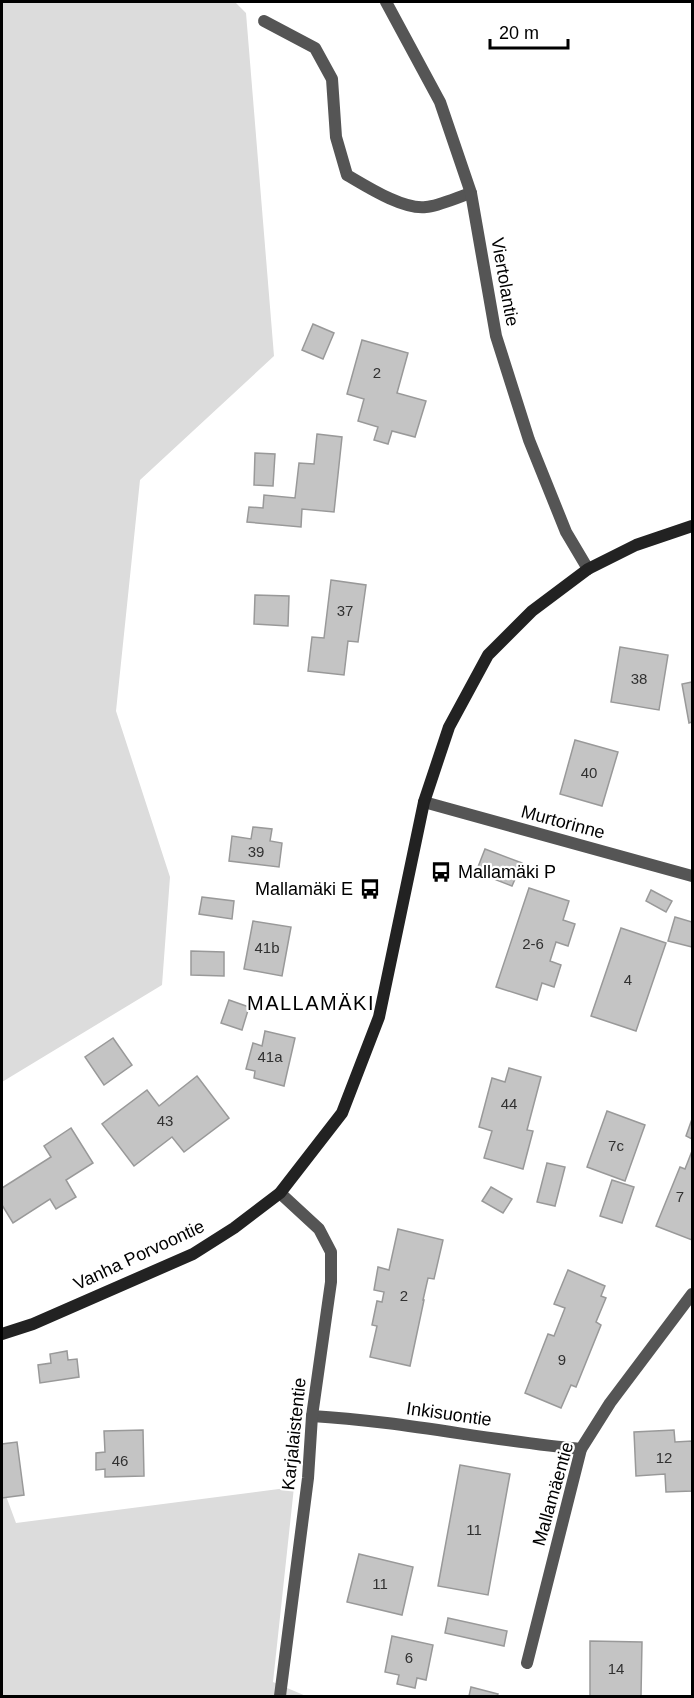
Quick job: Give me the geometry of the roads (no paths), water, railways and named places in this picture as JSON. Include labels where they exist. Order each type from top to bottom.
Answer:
[{"type":"main road","name":"Vanha Porvoontie","points":[[2,1334],[33,1324],[193,1254],[234,1228],[280,1193],[342,1113],[379,1017],[424,802],[449,727],[488,655],[532,611],[588,569],[636,545],[693,526]]},
{"type":"street","name":"Viertolantie","points":[[386,2],[440,102],[471,193],[496,336],[529,440],[566,532],[588,569]]},
{"type":"street","points":[[264,21],[315,48],[332,80],[336,137],[347,175],[402,204],[425,208],[471,193]]},
{"type":"street","name":"Murtorinne","points":[[424,802],[693,876]]},
{"type":"street","name":"Karjalaistentie","points":[[280,1193],[320,1229],[331,1252],[331,1282],[312,1416],[308,1478],[280,1696]]},
{"type":"street","name":"Mallamäentie","points":[[527,1663],[581,1449],[610,1403],[693,1294]]},
{"type":"street","name":"Inkisuontie","points":[[312,1416],[355,1418],[537,1445],[581,1449]]},
{"type":"place","name":"Mallamäki P","points":[[441,872]]},
{"type":"place","name":"Mallamäki E","points":[[370,889]]},
{"type":"district","name":"MALLAMÄKI","points":[[311,1003]]}]
